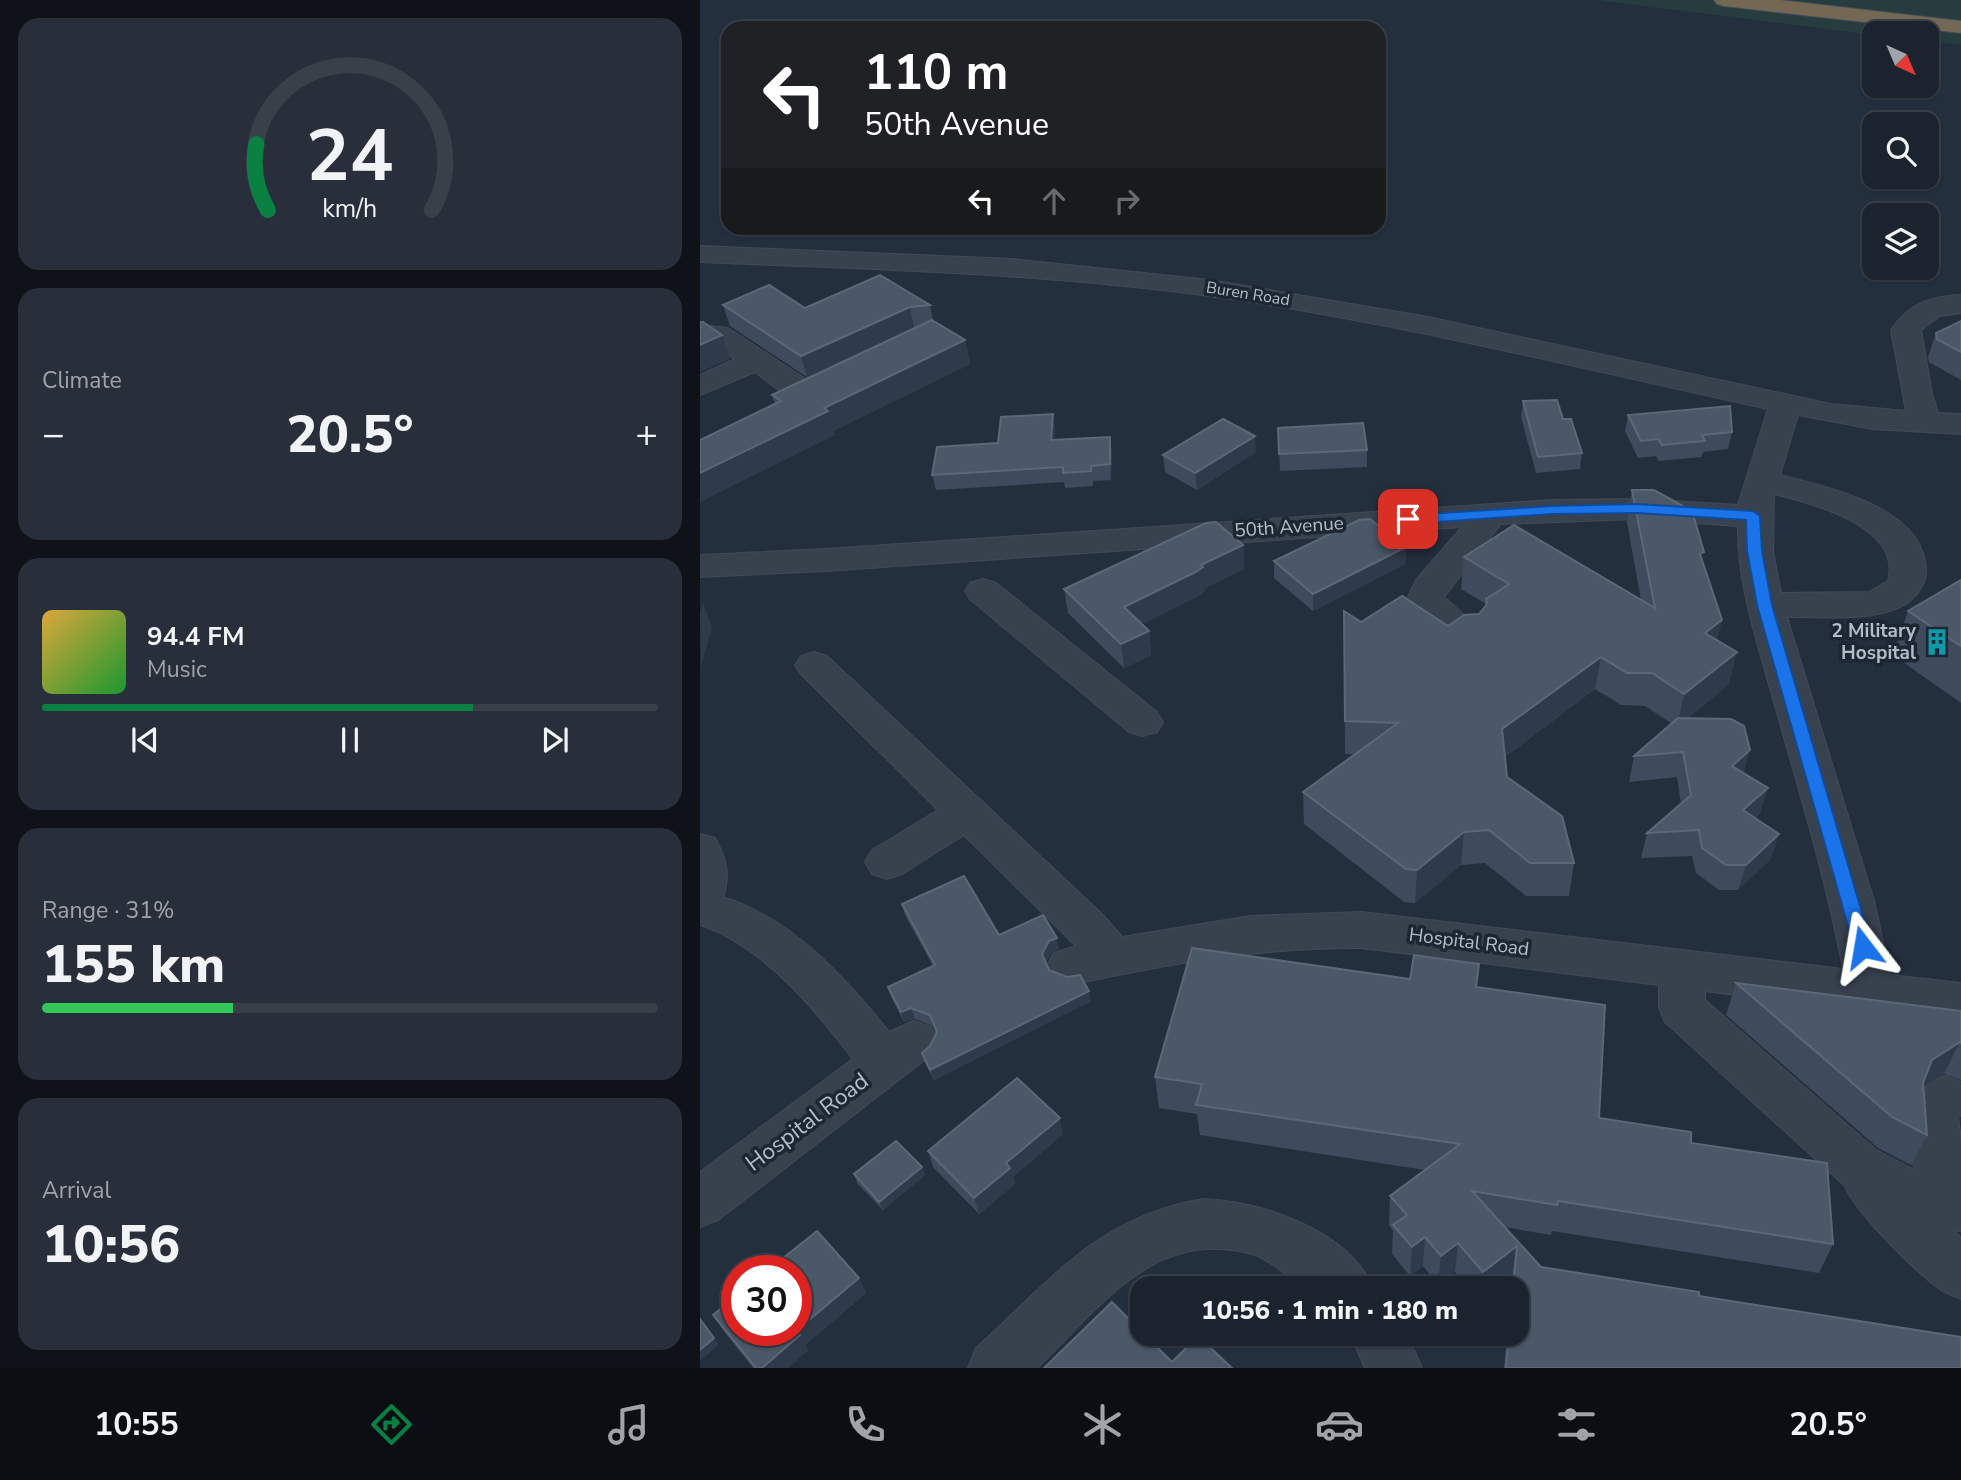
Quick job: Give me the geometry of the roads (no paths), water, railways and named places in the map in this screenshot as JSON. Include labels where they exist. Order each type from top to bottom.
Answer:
[{"type":"highway","points":[[1724,0],[1961,27]]},
{"type":"street","name":"Buren Road","points":[[700,254],[1012,267],[1210,288],[1428,326],[1786,403],[1873,419],[1961,424]]},
{"type":"street","points":[[1925,423],[1916,394],[1906,330],[1909,323],[1923,312],[1961,304]]},
{"type":"street","points":[[700,334],[718,334],[757,360],[817,387],[770,410]]},
{"type":"street","points":[[700,386],[757,360]]},
{"type":"street","points":[[1786,403],[1756,498],[1755,551],[1765,605],[1852,901],[1870,992]]},
{"type":"street","name":"50th Avenue","points":[[700,566],[827,560],[1492,513],[1637,509],[1818,494],[1870,517],[1895,536],[1903,547],[1909,572],[1900,591],[1882,601],[1869,604],[1765,605]]},
{"type":"street","points":[[1463,635],[1425,599],[1429,588],[1492,513]]},
{"type":"street","points":[[983,591],[1143,722]]},
{"type":"street","points":[[814,665],[967,812],[887,862]]},
{"type":"street","name":"Hospital Road","points":[[967,812],[1087,928],[1091,962],[1257,931],[1308,928],[1427,937],[1961,1003]]},
{"type":"street","points":[[700,850],[707,874],[700,898]]},
{"type":"street","name":"Hospital Road","points":[[700,908],[720,911],[747,924],[778,949],[836,1004],[899,1052],[700,1203]]},
{"type":"street","points":[[1682,969],[1682,1008],[1858,1167],[1896,1213],[1961,1273]]},
{"type":"street","points":[[1858,1167],[1901,1191],[1951,1205],[1933,1114],[1945,1098]]},
{"type":"street","points":[[996,1368],[1111,1260],[1134,1245],[1183,1226],[1215,1223],[1246,1226],[1295,1247],[1318,1261],[1334,1276]]},
{"type":"street","points":[[1384,1346],[1394,1368]]},
{"type":"place","name":"2 Military Hospital","points":[[1937,642]]}]
